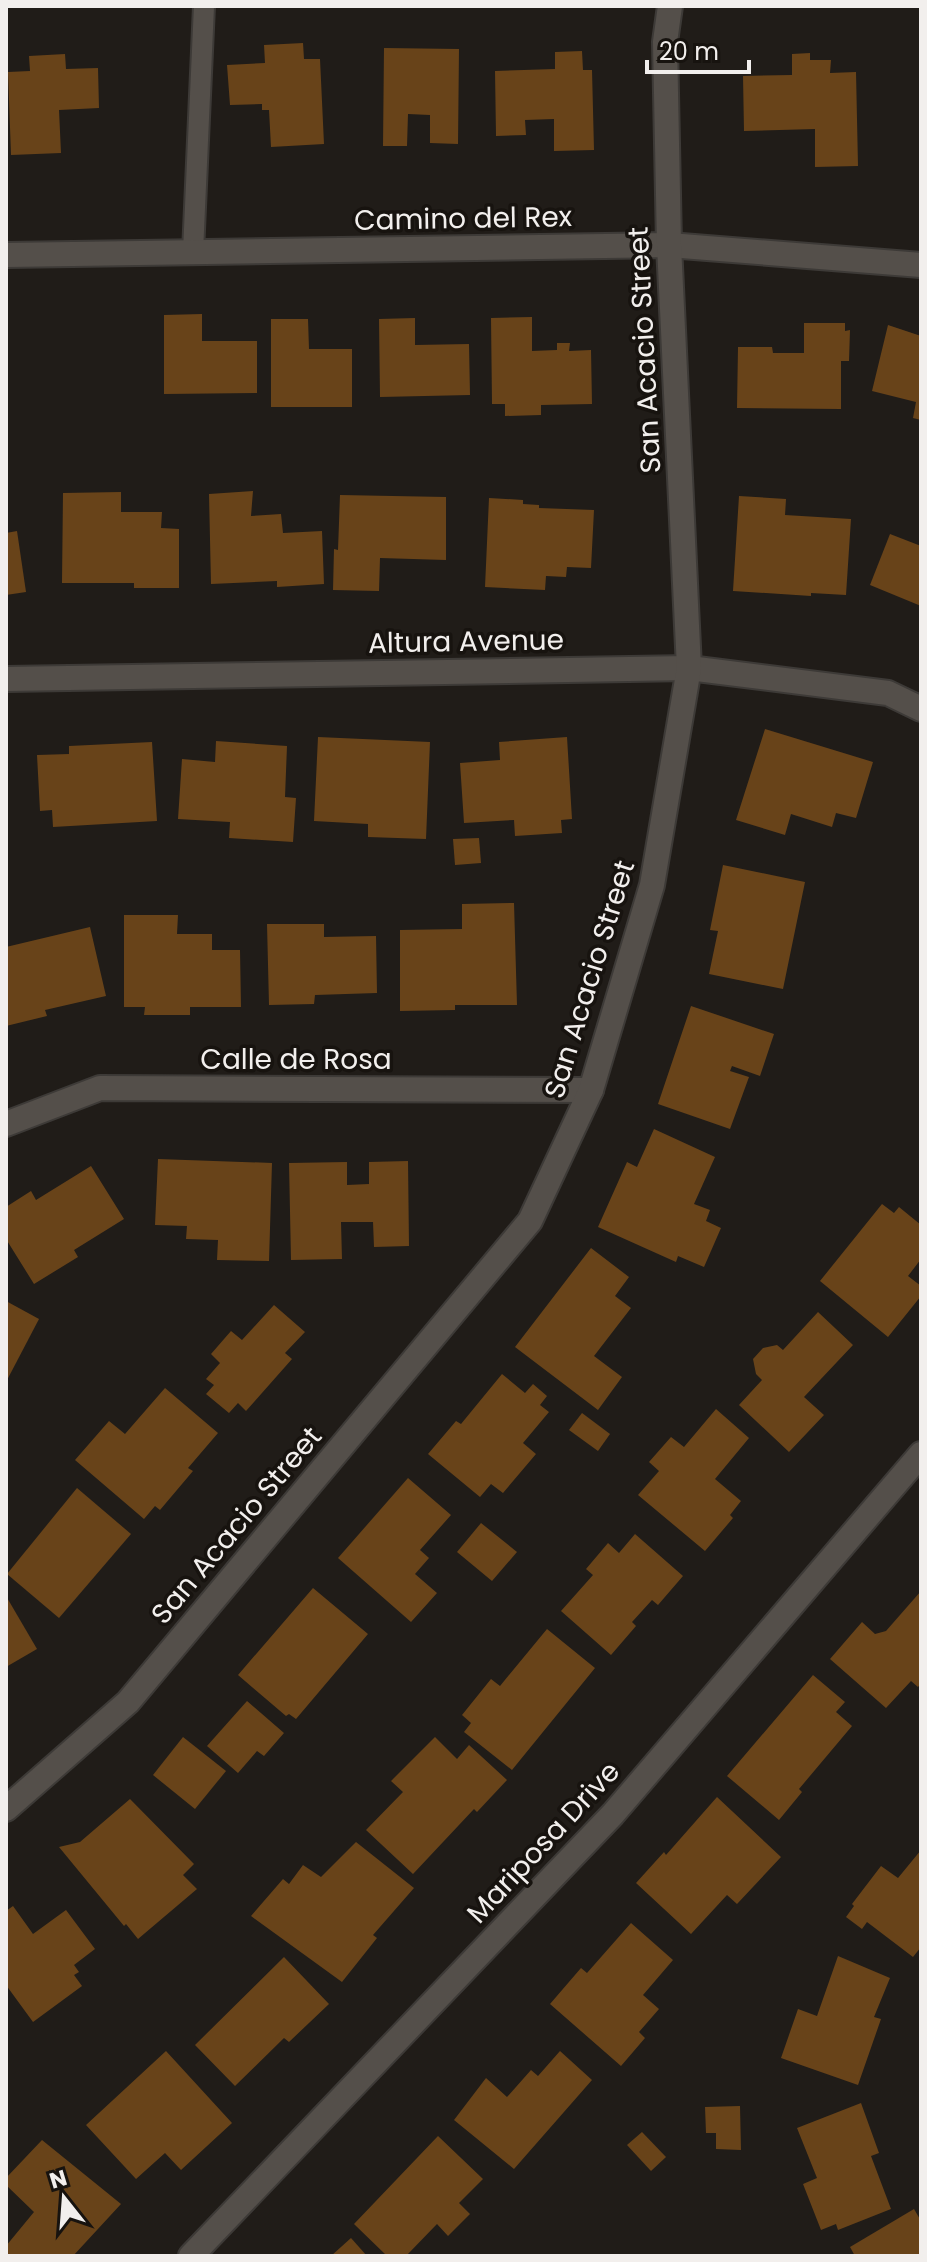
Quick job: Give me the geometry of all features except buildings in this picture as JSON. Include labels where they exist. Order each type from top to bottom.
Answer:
[{"type":"street","name":"San Acacio Street","points":[[6,1809],[128,1702],[530,1221],[591,1090],[652,885],[689,668],[669,245],[665,42],[670,6]]},
{"type":"street","name":"Camino del Rex","points":[[6,255],[669,245],[921,265]]},
{"type":"street","name":"Altura Avenue","points":[[6,679],[689,668],[888,693],[921,709]]},
{"type":"street","name":"Calle de Rosa","points":[[6,1124],[100,1088],[591,1090]]},
{"type":"street","name":"Mariposa Drive","points":[[191,2256],[613,1814],[921,1454]]},
{"type":"lane","points":[[193,252],[204,6]]}]
